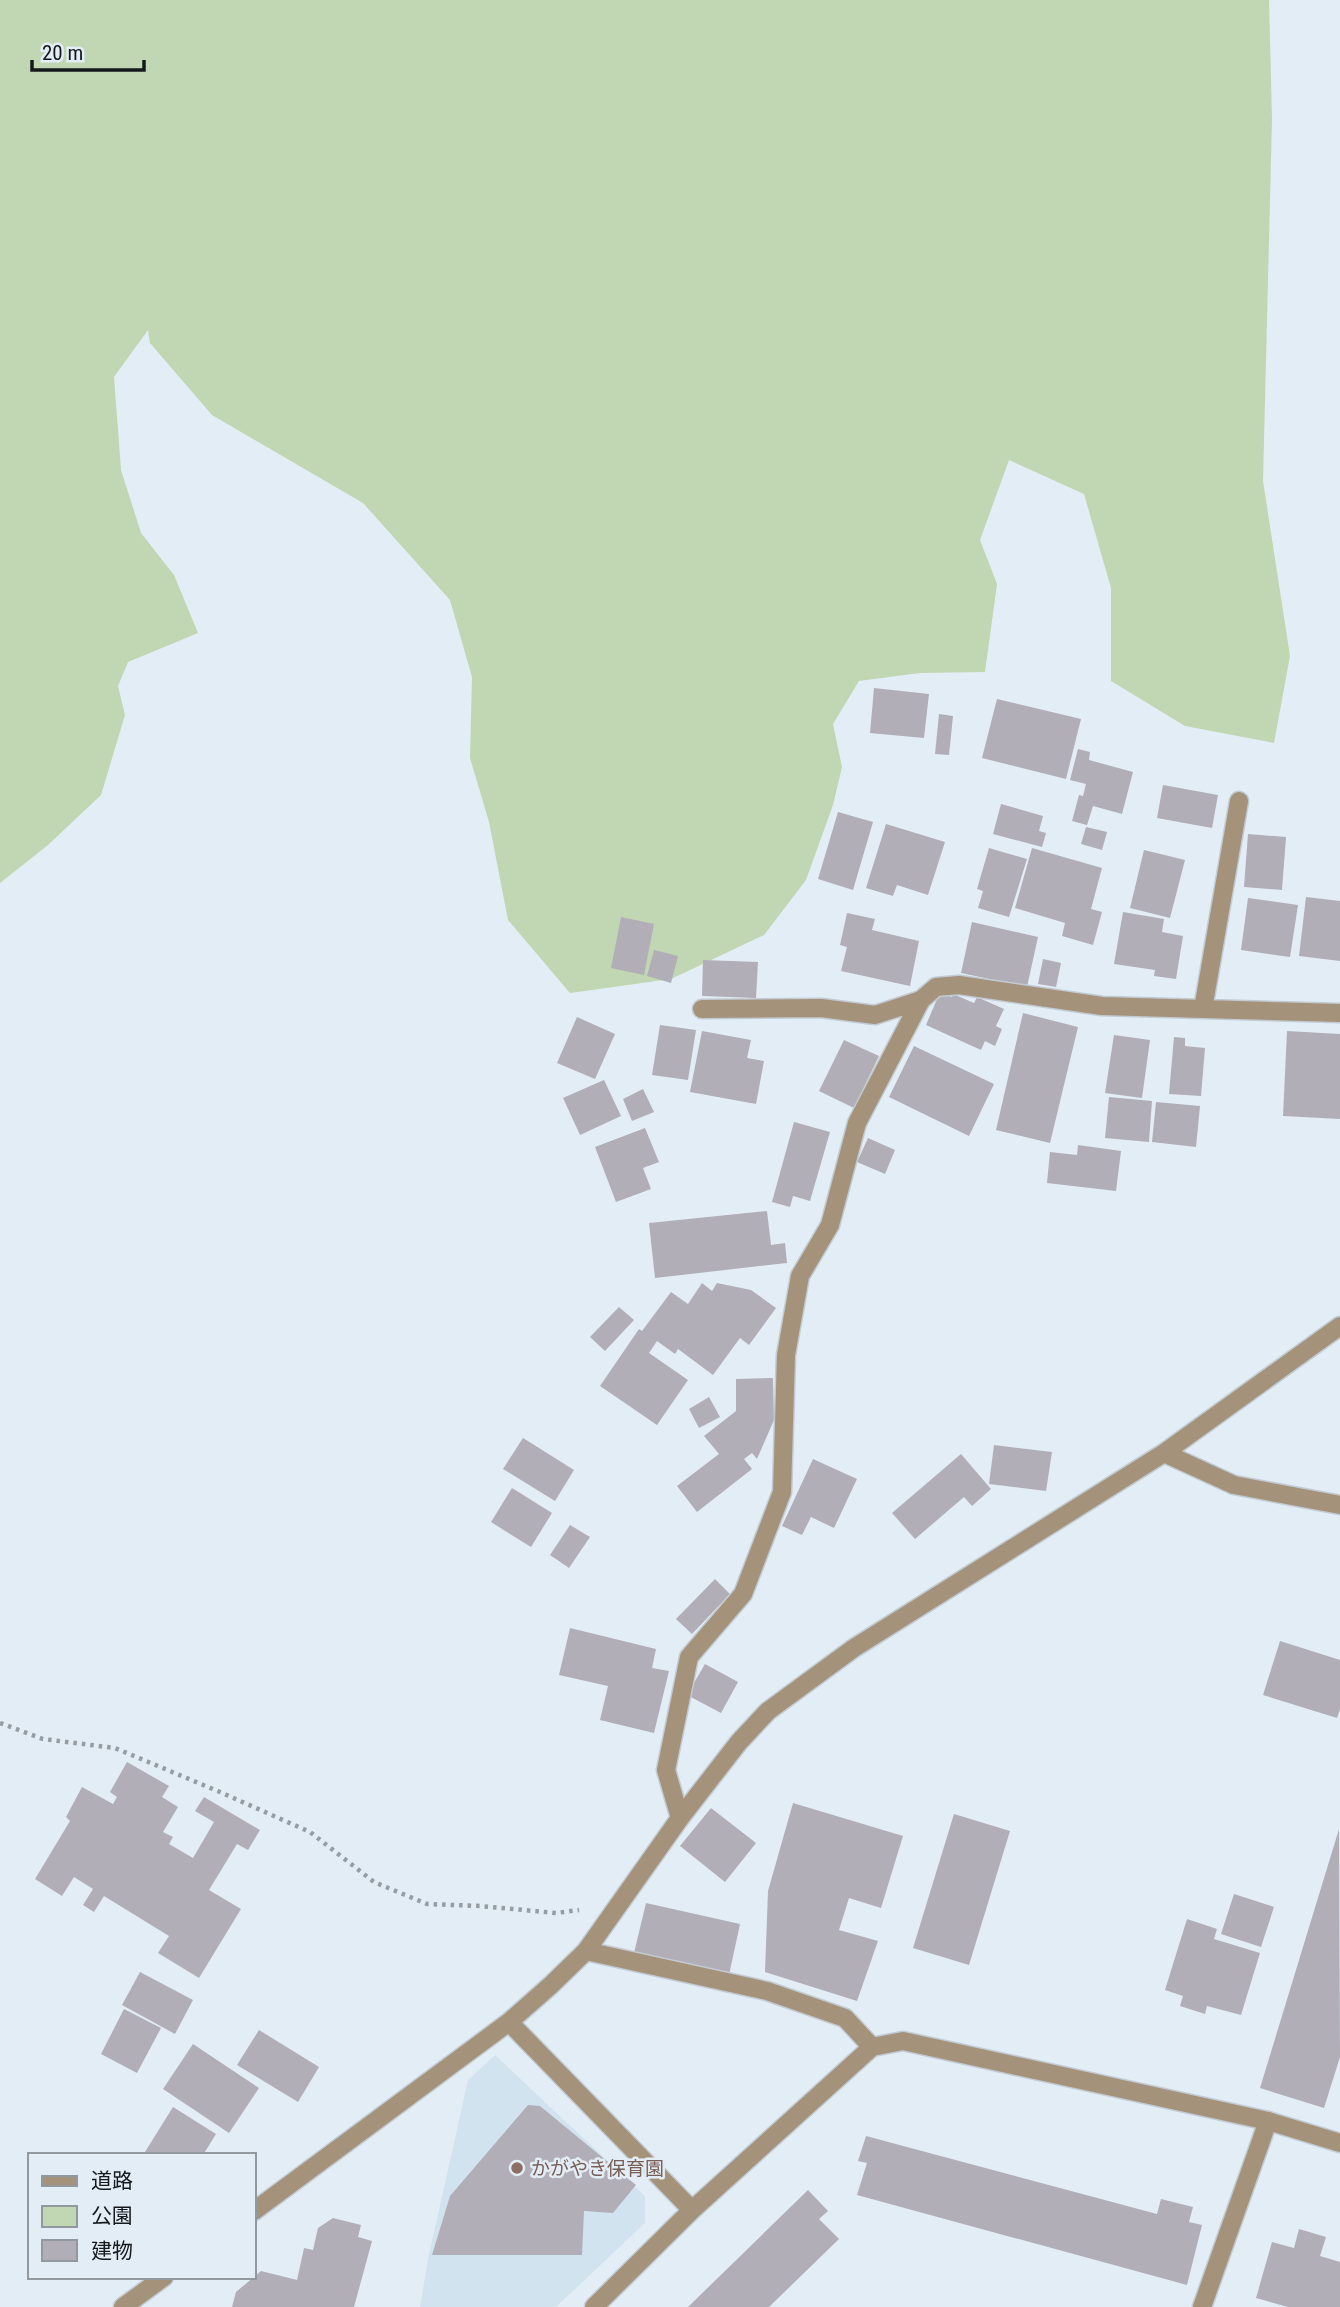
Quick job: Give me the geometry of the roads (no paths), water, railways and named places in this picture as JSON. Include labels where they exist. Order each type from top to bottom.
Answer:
[{"type":"street","points":[[1203,1009],[1238,801]]},
{"type":"street","points":[[680,1818],[666,1770],[689,1657],[743,1594],[782,1492],[786,1355],[800,1276],[830,1225],[857,1123],[921,1000],[936,987],[959,985],[1102,1006],[1340,1013]]},
{"type":"street","points":[[702,1009],[821,1008],[875,1015],[921,1000]]},
{"type":"street","points":[[256,2209],[509,2022],[586,1951],[680,1818],[739,1742],[768,1711],[854,1648],[1164,1453],[1340,1326]]},
{"type":"street","points":[[1164,1453],[1234,1485],[1340,1505]]},
{"type":"street","points":[[586,1951],[767,1991],[845,2018],[872,2047]]},
{"type":"street","points":[[509,2022],[692,2210]]},
{"type":"street","points":[[594,2307],[692,2210],[872,2047],[903,2041],[1268,2121],[1340,2143]]},
{"type":"street","points":[[1202,2307],[1268,2121]]},
{"type":"street","points":[[123,2307],[161,2279]]},
{"type":"place","name":"かがやき保育園","points":[[517,2168]]}]
